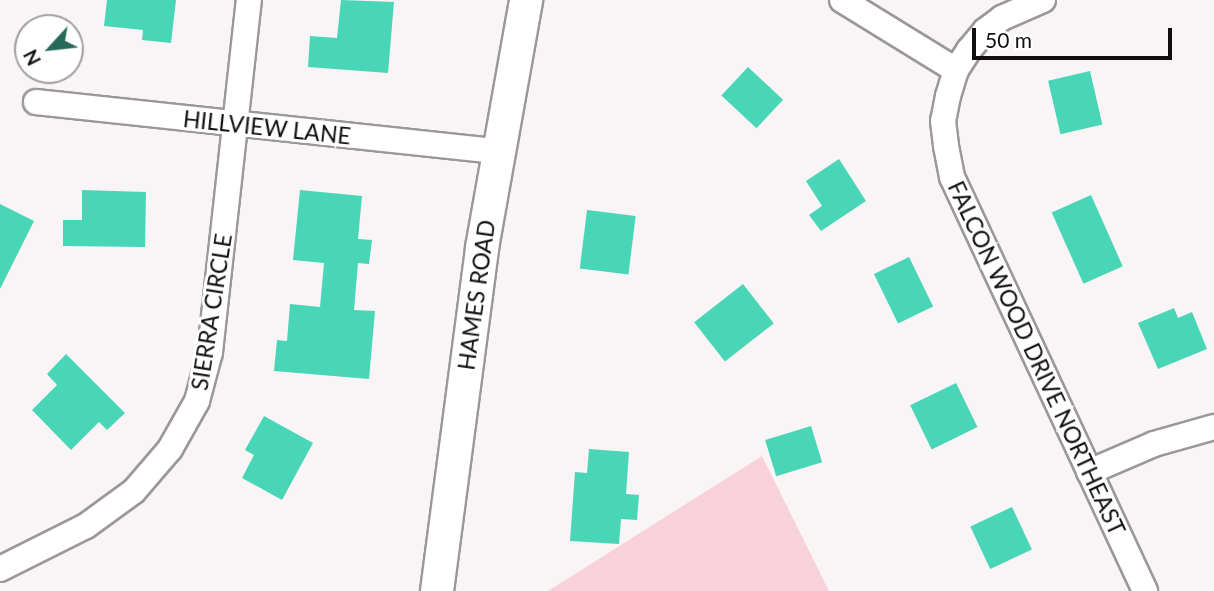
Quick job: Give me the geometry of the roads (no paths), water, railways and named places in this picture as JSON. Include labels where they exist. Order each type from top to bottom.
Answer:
[{"type":"street","name":"SIERRA CIRCLE","points":[[0,569],[86,526],[134,491],[170,449],[201,390],[210,352],[249,0]]},
{"type":"street","name":"HAMES ROAD","points":[[437,591],[498,151],[526,0]]},
{"type":"street","points":[[842,0],[956,70]]},
{"type":"street","name":"FALCON WOOD DRIVE NORTHEAST","points":[[1043,0],[1023,6],[985,31],[956,70],[943,121],[952,177],[1145,591]]},
{"type":"street","name":"HILLVIEW LANE","points":[[36,102],[498,151]]},
{"type":"street","points":[[1089,471],[1154,444],[1214,426]]}]
